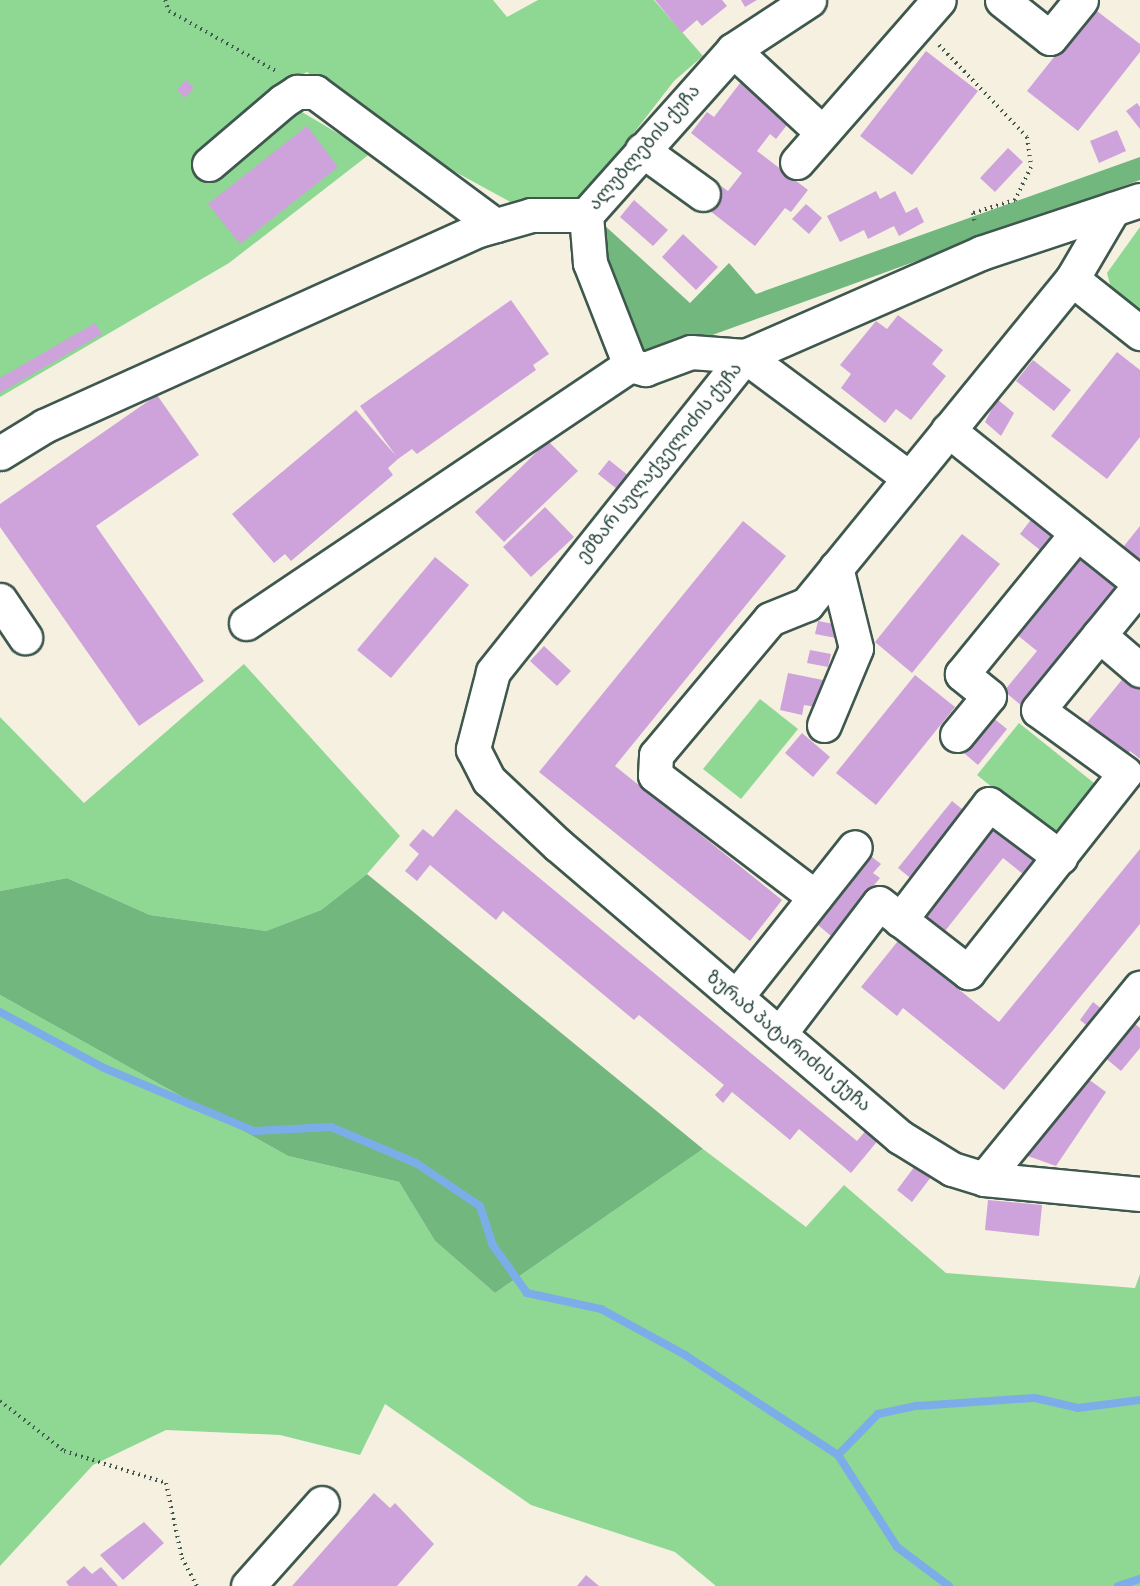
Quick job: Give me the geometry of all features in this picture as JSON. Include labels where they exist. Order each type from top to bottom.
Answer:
[{"type":"street","name":"ალუბლების ქუჩა","points":[[630,365],[590,263],[586,215],[733,50],[808,0]]},
{"type":"street","points":[[1002,0],[1050,38],[1081,0]]},
{"type":"street","points":[[797,162],[929,11]]},
{"type":"street","points":[[733,50],[822,132]]},
{"type":"street","points":[[208,164],[283,101],[297,92],[315,92],[495,225]]},
{"type":"street","points":[[642,150],[703,194]]},
{"type":"street","points":[[815,897],[655,775],[656,755],[770,619],[807,604],[1072,279],[1127,204]]},
{"type":"street","name":"ემზარ სულაქველიძის ქუჩა","points":[[489,780],[473,749],[493,672],[745,356],[981,253],[1127,204]]},
{"type":"street","points":[[0,453],[44,426],[495,225],[531,215],[586,215]]},
{"type":"street","points":[[1072,279],[1140,333]]},
{"type":"street","points":[[246,623],[630,365],[645,369],[691,352],[745,356],[909,478]]},
{"type":"street","points":[[780,1033],[879,903],[968,972],[1125,773],[1038,710],[1140,584],[948,430]]},
{"type":"street","points":[[957,735],[989,696],[962,674],[1077,533]]},
{"type":"street","points":[[824,725],[856,648],[836,567]]},
{"type":"street","points":[[0,600],[25,637]]},
{"type":"street","points":[[1099,635],[1140,670]]},
{"type":"street","name":"ზურაბ პატარიძის ქუჩა","points":[[489,780],[736,997],[900,1137],[952,1169],[984,1179],[1140,1194]]},
{"type":"street","points":[[900,920],[989,804],[1060,857]]},
{"type":"street","points":[[736,997],[855,847]]},
{"type":"street","points":[[984,1179],[1140,988]]},
{"type":"street","points":[[248,1586],[322,1503]]},
{"type":"path","points":[[165,0],[169,11],[315,92]]},
{"type":"path","points":[[929,11],[1027,137],[1031,167],[1015,200],[973,213],[981,253]]},
{"type":"path","points":[[0,1401],[64,1451],[166,1483],[182,1558],[197,1586]]},
{"type":"green space","points":[[0,0],[493,0],[507,17],[538,0],[654,0],[703,56],[674,81],[579,204],[514,204],[395,139],[307,72],[270,93],[371,153],[229,263],[0,397]]},
{"type":"green space","points":[[1140,157],[1140,180],[660,354],[636,348],[601,273],[603,224],[690,303],[729,263],[756,294]]},
{"type":"green space","points":[[1140,227],[1140,316],[1112,292],[1107,273]]},
{"type":"green space","points":[[244,664],[400,836],[367,874],[321,910],[266,931],[150,915],[67,878],[0,891],[0,717],[84,803]]},
{"type":"green space","points":[[760,699],[798,729],[741,799],[703,769]]},
{"type":"green space","points":[[1019,723],[1104,791],[1061,843],[977,775]]},
{"type":"green space","points":[[367,874],[703,1149],[495,1293],[435,1241],[399,1182],[288,1156],[0,995],[0,891],[67,878],[150,915],[266,931],[321,910]]},
{"type":"green space","points":[[0,995],[288,1156],[399,1182],[435,1241],[495,1293],[703,1149],[806,1227],[844,1185],[946,1273],[1135,1288],[1140,1274],[1140,1586],[716,1586],[675,1552],[531,1505],[385,1404],[360,1455],[280,1435],[166,1430],[93,1465],[0,1566]]},
{"type":"building","points":[[655,0],[722,0],[727,6],[702,26],[697,20],[682,33]]},
{"type":"building","points":[[741,0],[757,0],[745,7]]},
{"type":"building","points":[[1093,8],[1140,44],[1140,52],[1078,131],[1027,91]]},
{"type":"building","points":[[926,51],[978,91],[912,175],[860,136]]},
{"type":"building","points":[[744,78],[794,116],[776,139],[770,134],[757,151],[808,190],[791,212],[785,208],[755,246],[705,207],[721,186],[728,191],[742,173],[691,133],[707,112],[714,117]]},
{"type":"building","points":[[186,80],[194,88],[185,98],[177,90]]},
{"type":"building","points":[[1137,103],[1140,107],[1140,129],[1126,111]]},
{"type":"building","points":[[307,126],[338,167],[240,244],[208,204]]},
{"type":"building","points":[[1117,130],[1126,151],[1099,163],[1090,141]]},
{"type":"building","points":[[1008,148],[1023,162],[995,192],[980,178]]},
{"type":"building","points":[[876,191],[880,199],[895,191],[906,213],[917,207],[924,222],[899,236],[894,226],[868,239],[864,230],[840,242],[827,216]]},
{"type":"building","points":[[634,200],[668,230],[653,246],[620,217]]},
{"type":"building","points":[[806,204],[822,218],[809,234],[792,219]]},
{"type":"building","points":[[683,234],[718,267],[696,290],[662,257]]},
{"type":"building","points":[[511,300],[549,354],[533,365],[536,370],[417,454],[412,449],[398,459],[388,468],[393,475],[291,561],[285,554],[274,563],[232,514],[356,410],[396,456],[360,406]]},
{"type":"building","points":[[898,315],[943,350],[932,364],[946,376],[911,420],[896,409],[885,423],[841,388],[851,374],[840,365],[876,321],[887,329]]},
{"type":"building","points":[[95,323],[102,334],[0,393],[0,378]]},
{"type":"building","points":[[1117,352],[1140,370],[1140,437],[1107,479],[1051,436]]},
{"type":"building","points":[[1033,360],[1071,390],[1054,411],[1016,381]]},
{"type":"building","points":[[157,395],[199,455],[96,526],[204,681],[139,726],[0,527],[0,504]]},
{"type":"building","points":[[997,399],[1014,413],[1001,436],[985,422]]},
{"type":"building","points":[[548,441],[578,471],[504,542],[475,512]]},
{"type":"building","points":[[609,460],[629,476],[617,489],[598,474]]},
{"type":"building","points":[[545,507],[574,537],[531,577],[503,547]]},
{"type":"building","points":[[1033,517],[1053,533],[1040,550],[1020,534]]},
{"type":"building","points":[[743,521],[786,556],[615,766],[782,900],[750,941],[539,772]]},
{"type":"building","points":[[1140,526],[1140,567],[1120,551]]},
{"type":"building","points":[[962,534],[1000,564],[912,673],[875,642]]},
{"type":"building","points":[[435,557],[469,585],[391,678],[357,650]]},
{"type":"building","points":[[1078,558],[1121,588],[1023,707],[1004,691],[1037,651],[1016,634]]},
{"type":"building","points":[[818,621],[839,625],[836,638],[815,634]]},
{"type":"building","points":[[544,646],[571,671],[557,686],[530,661]]},
{"type":"building","points":[[810,650],[831,654],[828,667],[807,663]]},
{"type":"building","points":[[788,673],[828,681],[823,708],[804,705],[802,715],[780,710]]},
{"type":"building","points":[[915,675],[955,707],[876,805],[836,773]]},
{"type":"building","points":[[1125,676],[1140,688],[1140,759],[1130,751],[1125,757],[1085,725]]},
{"type":"building","points":[[987,713],[1007,729],[978,765],[958,748]]},
{"type":"building","points":[[802,733],[830,757],[813,777],[785,753]]},
{"type":"building","points":[[952,801],[972,817],[919,885],[898,868]]},
{"type":"building","points":[[456,809],[857,1141],[868,1128],[880,1138],[851,1173],[799,1129],[790,1140],[732,1092],[723,1103],[715,1095],[724,1085],[639,1015],[634,1020],[503,911],[496,920],[430,865],[417,881],[405,871],[419,854],[409,845],[423,829],[433,837]]},
{"type":"building","points":[[995,815],[1041,852],[1023,874],[1003,858],[941,936],[919,918]]},
{"type":"building","points":[[1140,849],[1140,924],[1004,1090],[903,1008],[897,1016],[861,987],[906,931],[942,961],[935,970],[999,1022]]},
{"type":"building","points":[[867,853],[881,864],[873,873],[880,878],[831,936],[812,920]]},
{"type":"building","points":[[1093,1002],[1107,1013],[1094,1031],[1080,1020]]},
{"type":"building","points":[[1132,1021],[1140,1028],[1140,1048],[1121,1071],[1103,1056]]},
{"type":"building","points":[[1084,1076],[1106,1092],[1056,1166],[1025,1155]]},
{"type":"building","points":[[915,1166],[931,1177],[912,1202],[897,1190]]},
{"type":"building","points":[[988,1200],[1042,1205],[1039,1236],[985,1230]]},
{"type":"building","points":[[374,1493],[390,1508],[395,1503],[434,1544],[397,1586],[292,1586]]},
{"type":"building","points":[[144,1522],[164,1543],[123,1580],[100,1555]]},
{"type":"building","points":[[84,1566],[92,1574],[101,1567],[118,1586],[69,1586],[66,1582]]},
{"type":"building","points":[[586,1575],[599,1586],[577,1586]]},
{"type":"waterway","points":[[0,1012],[104,1068],[254,1131],[331,1127],[416,1163],[480,1206],[492,1244],[527,1293],[601,1309],[685,1355],[838,1455],[897,1547],[949,1586]]},
{"type":"waterway","points":[[838,1455],[878,1414],[917,1406],[1035,1398],[1078,1408],[1140,1400]]},
{"type":"waterway","points":[[1118,1586],[1140,1579]]}]
